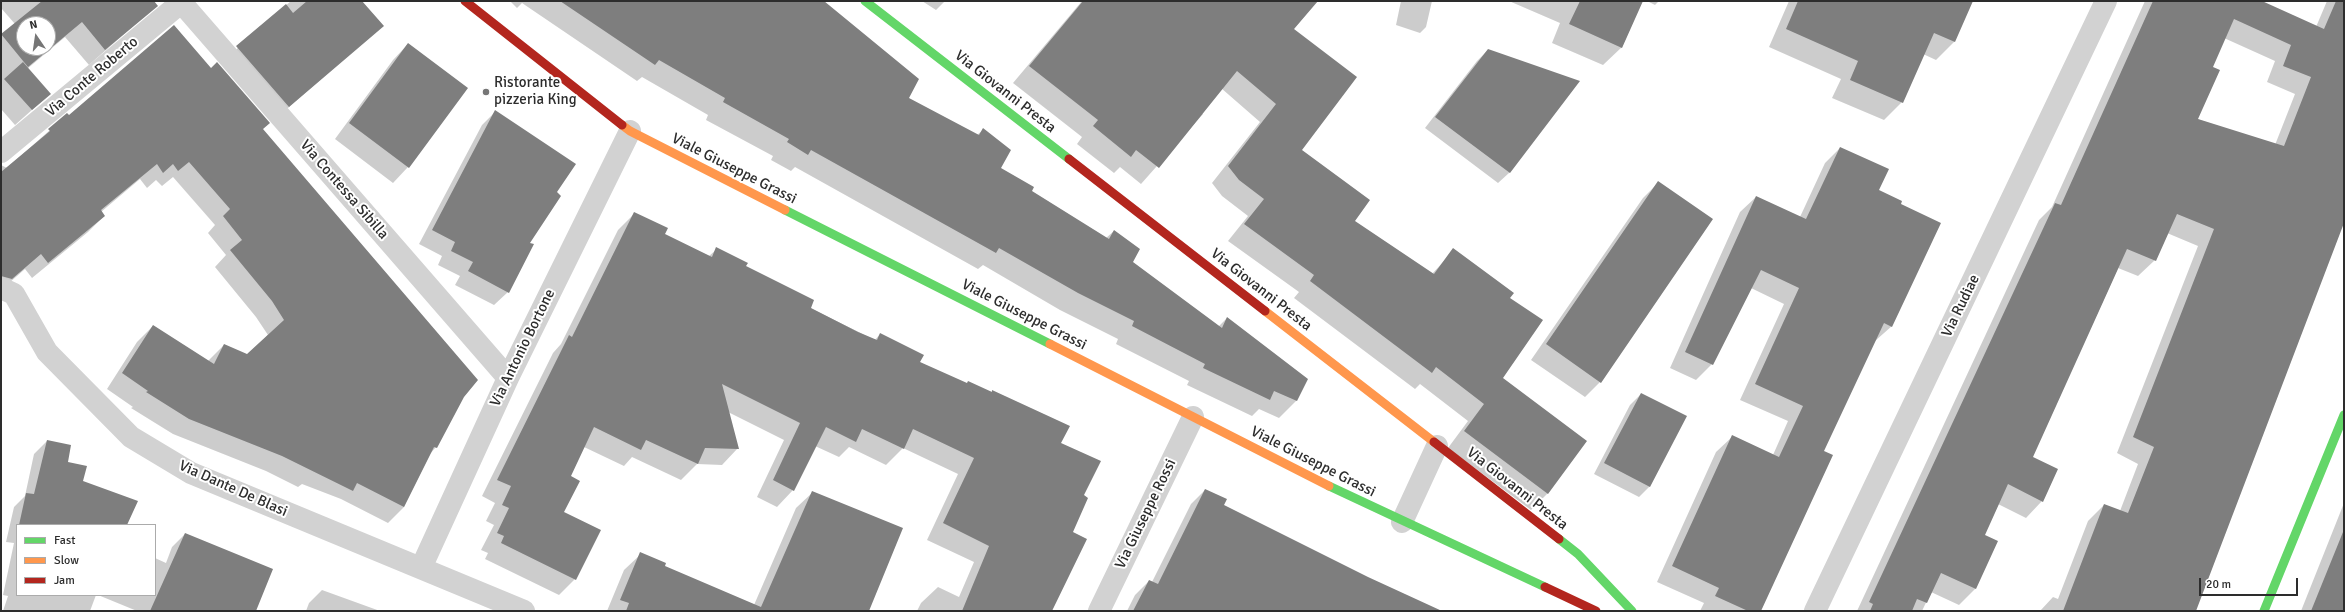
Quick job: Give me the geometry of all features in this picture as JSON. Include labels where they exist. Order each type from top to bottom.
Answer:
[{"type":"main road","name":"Viale Giuseppe Grassi","points":[[464,1],[630,131],[1402,522],[1596,611]]},
{"type":"main road","name":"Via Giovanni Presta","points":[[865,1],[1578,554],[1632,611]]},
{"type":"main road","points":[[2264,611],[2344,414]]},
{"type":"street","name":"Via Rudiae","points":[[1815,611],[2106,1]]},
{"type":"street","name":"Via Conte Roberto","points":[[1,152],[181,2]]},
{"type":"street","name":"Via Contessa Sibilla","points":[[181,2],[508,378]]},
{"type":"street","name":"Via Antonio Bortone","points":[[421,568],[508,378],[630,131]]},
{"type":"street","name":"Via Dante De Blasi","points":[[8,291],[47,352],[131,437],[191,473],[524,611]]},
{"type":"street","name":"Via Giuseppe Rossi","points":[[1100,611],[1193,417]]},
{"type":"street","points":[[1402,522],[1437,446]]},
{"type":"building","points":[[42,1],[154,1],[158,6],[105,50],[82,22],[56,44],[56,16],[23,16]]},
{"type":"building","points":[[307,1],[362,1],[384,26],[289,107],[236,46],[286,4],[293,13]]},
{"type":"building","points":[[560,1],[824,1],[919,79],[909,98],[979,135],[983,128],[1011,150],[1001,168],[1034,187],[1032,191],[1109,239],[1114,230],[1140,249],[1133,262],[1222,328],[1227,317],[1308,379],[1297,401],[1274,391],[1270,400],[1203,368],[1205,364],[1132,326],[1134,321],[1078,293],[999,248],[996,253],[811,150],[808,155],[787,142],[789,139],[723,102],[725,98],[659,60],[655,65]]},
{"type":"building","points":[[1083,1],[1318,1],[1294,29],[1357,77],[1302,150],[1370,200],[1355,221],[1434,274],[1453,248],[1514,293],[1510,298],[1543,320],[1503,378],[1587,441],[1548,494],[1464,431],[1484,404],[1436,367],[1432,373],[1310,281],[1314,275],[1244,224],[1264,199],[1239,180],[1228,166],[1276,104],[1237,71],[1159,168],[1136,150],[1131,157],[1093,126],[1098,120],[1029,66]]},
{"type":"building","points":[[1580,1],[1643,1],[1622,48],[1569,24]]},
{"type":"building","points":[[1798,1],[1973,1],[1955,42],[1934,33],[1903,103],[1850,80],[1858,61],[1786,29]]},
{"type":"building","points":[[2153,1],[2262,1],[2324,29],[2336,1],[2344,1],[2344,223],[2196,611],[2063,611],[2104,504],[2128,513],[2154,447],[2133,437],[2214,229],[2177,214],[2156,261],[2127,249],[2033,457],[2058,469],[2043,502],[2008,484],[1985,535],[1998,541],[1976,589],[1941,573],[1927,603],[1917,599],[1912,611],[1870,611],[1873,604],[1869,602],[2055,203],[2061,205]],"holes":[[[2234,19],[2291,45],[2283,66],[2311,77],[2284,146],[2198,119],[2220,70],[2213,67]]]},
{"type":"building","points":[[16,22],[16,52],[1,34]]},
{"type":"building","points":[[174,25],[211,68],[217,62],[270,123],[263,129],[478,380],[464,397],[437,448],[434,447],[404,507],[357,483],[353,491],[282,456],[189,419],[146,392],[148,391],[122,373],[153,325],[214,364],[224,344],[247,354],[284,320],[272,301],[230,250],[242,240],[223,216],[230,209],[189,162],[178,171],[173,164],[163,173],[157,164],[101,210],[105,216],[48,263],[41,254],[12,279],[1,276],[1,172],[50,131],[48,129],[67,113],[69,115]]},
{"type":"building","points":[[408,43],[468,88],[409,168],[349,123]]},
{"type":"building","points":[[1488,49],[1580,81],[1510,173],[1435,117]]},
{"type":"building","points":[[19,56],[41,56],[28,67]]},
{"type":"building","points":[[23,62],[51,94],[32,110],[4,79]]},
{"type":"building","points":[[495,110],[576,164],[557,192],[561,196],[530,243],[534,244],[509,293],[468,271],[473,262],[451,251],[455,242],[432,230]]},
{"type":"building","points":[[1840,147],[1889,169],[1879,190],[1902,201],[1901,204],[1941,223],[1892,327],[1884,323],[1824,451],[1833,455],[1761,611],[1748,611],[1715,596],[1719,588],[1672,566],[1732,435],[1779,457],[1803,406],[1755,384],[1799,288],[1761,270],[1713,365],[1685,352],[1756,196],[1806,219]]},
{"type":"building","points":[[1658,181],[1713,219],[1601,383],[1546,344]]},
{"type":"building","points":[[634,212],[668,228],[665,234],[712,257],[716,247],[748,263],[746,266],[814,300],[811,308],[858,332],[877,340],[880,333],[924,355],[920,362],[967,383],[968,381],[992,392],[992,390],[1070,426],[1061,443],[1101,461],[1084,495],[1088,498],[1073,532],[1087,539],[1052,611],[962,611],[989,546],[943,523],[974,458],[913,429],[904,449],[862,429],[856,442],[826,427],[794,491],[773,480],[800,423],[722,384],[739,449],[705,448],[698,464],[646,440],[641,450],[594,427],[571,476],[580,481],[564,512],[601,530],[576,580],[501,543],[504,536],[497,533],[509,508],[502,505],[511,486],[497,480],[569,335],[572,337]]},
{"type":"building","points":[[1641,393],[1687,416],[1650,487],[1604,463]]},
{"type":"building","points":[[47,440],[71,445],[68,462],[87,466],[83,481],[138,501],[127,524],[19,524],[26,493],[34,494]]},
{"type":"building","points":[[1205,489],[1227,499],[1224,505],[1368,577],[1442,611],[1133,611],[1149,580],[1158,584]]},
{"type":"building","points":[[812,491],[903,528],[869,611],[626,611],[629,603],[620,600],[640,552],[666,563],[665,566],[761,607]]},
{"type":"building","points":[[2343,532],[2344,611],[2311,611]]},
{"type":"building","points":[[185,533],[273,569],[256,611],[150,611]]},
{"type":"traffic: fast","points":[[865,1],[1069,159]]},
{"type":"traffic: fast","points":[[785,210],[1050,344]]},
{"type":"traffic: fast","points":[[2264,611],[2344,415]]},
{"type":"traffic: fast","points":[[1329,486],[1545,587]]},
{"type":"traffic: fast","points":[[1559,539],[1578,554],[1632,611]]},
{"type":"traffic: slow","points":[[622,125],[630,131],[785,210]]},
{"type":"traffic: slow","points":[[1265,311],[1434,442]]},
{"type":"traffic: slow","points":[[1050,344],[1329,486]]},
{"type":"traffic: jam","points":[[465,1],[622,125]]},
{"type":"traffic: jam","points":[[1069,159],[1265,311]]},
{"type":"traffic: jam","points":[[1434,442],[1559,539]]},
{"type":"traffic: jam","points":[[1545,587],[1596,611]]},
{"type":"place","name":"Ristorante pizzeria King","points":[[486,92]]}]
